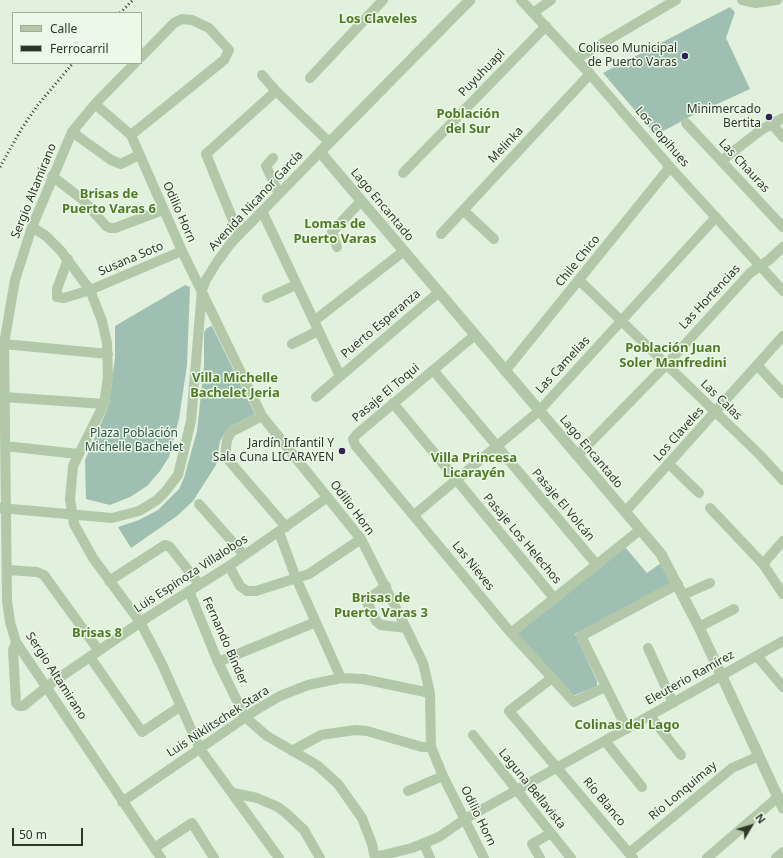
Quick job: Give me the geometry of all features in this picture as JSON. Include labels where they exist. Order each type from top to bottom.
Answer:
[{"type":"street","points":[[310,78],[383,0]]},
{"type":"street","name":"Avenida Nicanor García","points":[[4,509],[72,514],[103,519],[130,515],[157,500],[172,484],[178,475],[191,421],[202,290],[217,262],[239,235],[262,211],[470,0]]},
{"type":"street","name":"Los Copihues","points":[[521,0],[590,74],[670,167],[783,291]]},
{"type":"street","points":[[533,13],[551,0]]},
{"type":"street","points":[[576,59],[676,0]]},
{"type":"street","points":[[742,0],[756,4],[777,0]]},
{"type":"street","points":[[95,104],[131,135],[224,60],[229,50],[208,28],[192,20],[182,19],[174,23],[142,56]]},
{"type":"street","name":"Puyuhuapi","points":[[403,173],[546,26]]},
{"type":"street","name":"Sergio Altamirano","points":[[134,64],[95,104],[72,132],[52,176],[32,227],[15,280],[4,344],[4,509],[8,570],[7,600],[10,622],[16,642],[47,686],[122,802],[161,858]]},
{"type":"street","name":"Melinka","points":[[441,234],[590,74]]},
{"type":"street","points":[[262,75],[276,91],[329,142]]},
{"type":"street","points":[[239,235],[206,154],[276,91]]},
{"type":"street","points":[[720,161],[772,124],[783,118]]},
{"type":"street","name":"Las Chauras","points":[[686,123],[783,227]]},
{"type":"street","points":[[772,124],[783,137]]},
{"type":"street","points":[[72,132],[111,160],[121,164],[139,155]]},
{"type":"street","name":"Odilio Horn","points":[[131,135],[182,251],[262,416],[328,496],[361,539],[386,586],[423,663],[430,693],[431,747],[443,776],[484,858]]},
{"type":"street","name":"Lago Encantado","points":[[320,152],[661,554],[678,584],[759,756],[779,793],[783,808]]},
{"type":"street","points":[[273,158],[266,166],[279,194]]},
{"type":"street","name":"Chile Chico","points":[[506,371],[670,167]]},
{"type":"street","points":[[52,176],[82,199],[106,226],[110,228],[115,228],[163,210]]},
{"type":"street","points":[[337,247],[332,232],[361,201]]},
{"type":"street","points":[[463,210],[494,239]]},
{"type":"street","points":[[262,211],[340,376]]},
{"type":"street","name":"Las Camelias","points":[[414,515],[539,410],[716,217]]},
{"type":"street","points":[[32,227],[54,243],[68,259],[90,290],[102,321],[108,354],[108,377],[104,404],[73,466],[71,480],[72,514],[74,524],[87,549],[140,622],[162,662],[200,749],[234,793],[279,858]]},
{"type":"street","name":"Las Hortencias","points":[[577,456],[666,365],[750,273],[783,247]]},
{"type":"street","name":"Susana Soto","points":[[68,259],[57,289],[57,296],[64,298],[90,290],[182,251]]},
{"type":"street","points":[[292,344],[316,326],[404,251]]},
{"type":"street","name":"Las Calas","points":[[579,280],[759,454],[783,480]]},
{"type":"street","points":[[267,298],[296,285]]},
{"type":"street","name":"Puerto Esperanza","points":[[316,397],[439,292]]},
{"type":"street","points":[[199,325],[206,318],[216,319]]},
{"type":"street","name":"Pasaje El Toqui","points":[[414,515],[355,445],[353,439],[393,403],[475,335]]},
{"type":"street","name":"Los Claveles","points":[[626,512],[783,336]]},
{"type":"street","points":[[4,344],[108,354]]},
{"type":"street","points":[[757,365],[783,393]]},
{"type":"street","name":"Pasaje El Volcán","points":[[433,370],[597,565]]},
{"type":"street","points":[[4,397],[104,404]]},
{"type":"street","name":"Pasaje Los Helechos","points":[[393,403],[554,598]]},
{"type":"street","points":[[262,416],[231,432],[227,440],[225,456],[282,530],[296,578],[341,678]]},
{"type":"street","points":[[5,446],[78,454]]},
{"type":"street","points":[[669,464],[699,493]]},
{"type":"street","name":"Luis Espinoza Villalobos","points":[[16,642],[13,650],[16,703],[19,706],[23,706],[47,686],[140,622],[229,566],[282,530],[328,496]]},
{"type":"street","points":[[198,504],[244,555]]},
{"type":"street","points":[[710,508],[763,564],[783,594]]},
{"type":"street","name":"Las Nieves","points":[[414,515],[511,633],[574,702],[605,687]]},
{"type":"street","points":[[511,633],[640,530]]},
{"type":"street","points":[[229,566],[240,586],[247,590],[256,591],[309,574],[361,539]]},
{"type":"street","points":[[763,564],[783,541]]},
{"type":"street","points":[[109,580],[165,545],[170,547],[199,584]]},
{"type":"street","points":[[8,570],[37,572],[44,575],[99,651]]},
{"type":"street","points":[[683,595],[710,583]]},
{"type":"street","points":[[627,729],[581,636],[678,584]]},
{"type":"street","points":[[386,586],[372,596],[367,602],[376,621],[381,625],[406,628]]},
{"type":"street","name":"Fernando Binder","points":[[189,591],[218,662],[245,718],[267,736],[328,774],[347,795],[367,831],[375,857]]},
{"type":"street","points":[[699,627],[734,609]]},
{"type":"street","points":[[218,662],[316,622]]},
{"type":"street","name":"Eleuterio Ramírez","points":[[375,857],[400,852],[424,844],[448,831],[465,819],[783,641]]},
{"type":"street","points":[[648,648],[673,703]]},
{"type":"street","points":[[757,656],[783,687]]},
{"type":"street","points":[[90,657],[142,732],[181,706]]},
{"type":"street","name":"Luis Niklitschek Stara","points":[[122,802],[268,702],[308,685],[341,678],[386,683],[430,693]]},
{"type":"street","name":"Río Blanco","points":[[552,678],[509,710],[631,856]]},
{"type":"street","points":[[650,716],[681,755]]},
{"type":"street","points":[[292,751],[321,735],[332,732],[355,730],[367,731],[422,747],[431,747]]},
{"type":"street","name":"Laguna Bellavista","points":[[473,735],[571,858]]},
{"type":"street","points":[[605,741],[642,787]]},
{"type":"street","name":"Río Lonquimay","points":[[631,856],[732,768],[759,756]]},
{"type":"street","points":[[408,791],[443,776]]},
{"type":"street","points":[[234,793],[257,798],[287,814],[304,830],[320,858]]},
{"type":"street","points":[[707,858],[779,793]]},
{"type":"street","points":[[154,848],[192,823],[214,858]]},
{"type":"street","points":[[540,858],[532,844],[551,833]]},
{"type":"street","points":[[424,844],[430,858]]},
{"type":"street","points":[[776,858],[783,852]]},
{"type":"green space","name":"Coliseo Municipal de Puerto Varas","points":[[730,7],[735,12],[726,38],[750,89],[691,116],[656,135],[603,73]]},
{"type":"green space","name":"Plaza Población Michelle Bachelet","points":[[185,285],[190,287],[187,365],[179,419],[169,457],[160,471],[147,486],[130,497],[110,505],[86,499],[85,460],[109,405],[115,358],[115,326]]},
{"type":"green space","name":"Plaza Población Michelle Bachelet","points":[[212,326],[255,414],[231,426],[226,431],[220,441],[216,465],[193,501],[177,516],[131,548],[118,527],[139,520],[158,510],[179,489],[184,478],[197,431],[204,366],[204,332],[207,328]]},
{"type":"green space","points":[[625,547],[647,573],[661,563],[671,583],[575,634],[597,681],[597,686],[573,696],[517,633]]},
{"type":"railway","points":[[121,12],[133,0]]},
{"type":"railway","points":[[0,167],[22,128],[37,106],[72,64]]},
{"type":"place","name":"Coliseo Municipal de Puerto Varas","points":[[685,56]]},
{"type":"place","name":"Minimercado Bertita","points":[[769,117]]},
{"type":"place","name":"Jardín Infantil Y Sala Cuna LICARAYEN","points":[[342,451]]},
{"type":"district","name":"Los Claveles","points":[[378,19]]},
{"type":"district","name":"Población del Sur","points":[[468,122]]},
{"type":"district","name":"Brisas de Puerto Varas 6","points":[[109,202]]},
{"type":"district","name":"Lomas de Puerto Varas","points":[[335,232]]},
{"type":"district","name":"Población Juan Soler Manfredini","points":[[673,356]]},
{"type":"district","name":"Villa Michelle Bachelet Jeria","points":[[235,386]]},
{"type":"district","name":"Villa Princesa Licarayén","points":[[474,466]]},
{"type":"district","name":"Brisas de Puerto Varas 3","points":[[381,606]]},
{"type":"district","name":"Brisas 8","points":[[97,633]]},
{"type":"district","name":"Colinas del Lago","points":[[627,725]]}]
